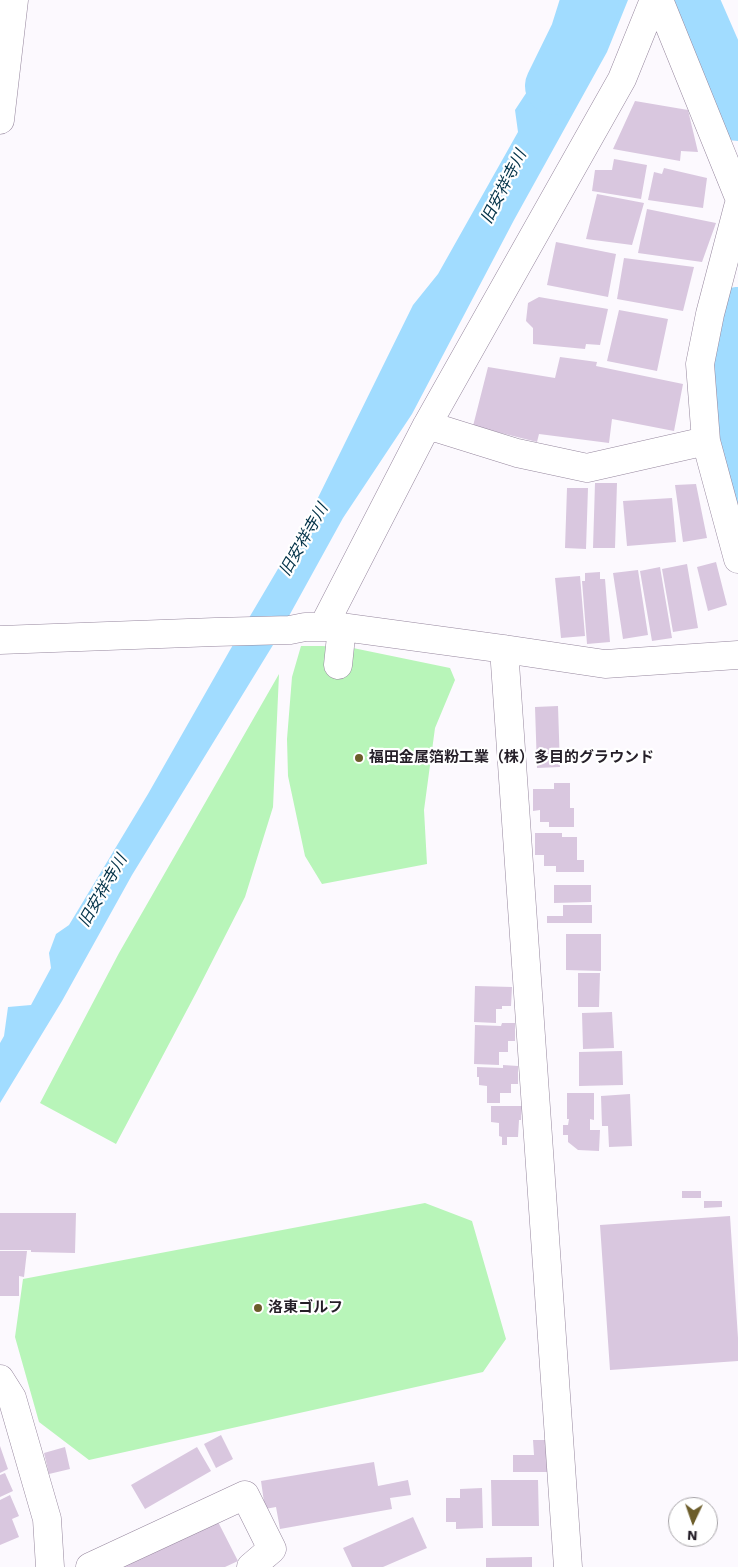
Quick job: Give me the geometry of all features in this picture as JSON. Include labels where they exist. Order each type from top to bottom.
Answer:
[{"type":"street","points":[[0,120],[14,0]]},
{"type":"street","points":[[338,665],[333,627],[427,425],[622,80],[654,0]]},
{"type":"street","points":[[659,0],[738,195]]},
{"type":"street","points":[[738,207],[710,314],[700,364],[706,441],[738,559]]},
{"type":"street","points":[[427,425],[517,453],[587,468],[706,441]]},
{"type":"street","points":[[0,640],[333,627],[605,664],[738,655]]},
{"type":"street","points":[[504,649],[568,1567]]},
{"type":"street","points":[[0,1379],[12,1398],[47,1519],[50,1567]]},
{"type":"street","points":[[90,1567],[245,1495],[272,1549],[251,1567]]},
{"type":"green space","name":"福田金属箔粉工業（株）多目的グラウンド","points":[[301,646],[353,648],[450,668],[455,680],[435,728],[424,810],[427,864],[322,884],[305,856],[288,776],[287,739],[292,677]]},
{"type":"green space","points":[[279,674],[273,807],[245,897],[116,1144],[40,1103],[119,953]]},
{"type":"green space","name":"洛東ゴルフ","points":[[425,1203],[472,1221],[506,1339],[483,1372],[89,1460],[39,1422],[15,1337],[23,1279]]},
{"type":"water","points":[[591,0],[628,0],[607,52],[514,220],[412,414],[343,518],[273,645],[132,875],[62,1001],[0,1103],[0,1043],[4,1036],[8,1007],[31,1005],[51,968],[49,953],[56,934],[69,925],[148,794],[308,518],[413,305],[438,274],[518,132],[515,110],[542,69],[563,69]]},
{"type":"building","points":[[635,101],[688,110],[698,152],[681,151],[680,161],[613,149]]},
{"type":"building","points":[[614,159],[647,165],[641,199],[592,191],[595,170],[612,170]]},
{"type":"building","points":[[664,168],[707,178],[703,208],[648,200],[654,172],[662,174]]},
{"type":"building","points":[[597,194],[644,203],[632,245],[586,239]]},
{"type":"building","points":[[647,209],[716,223],[702,262],[638,253]]},
{"type":"building","points":[[556,242],[616,254],[608,297],[547,285]]},
{"type":"building","points":[[624,258],[694,267],[683,311],[617,299]]},
{"type":"building","points":[[539,297],[608,309],[600,345],[586,344],[585,349],[533,344],[533,328],[526,321],[528,303]]},
{"type":"building","points":[[619,310],[668,319],[657,371],[607,361]]},
{"type":"building","points":[[560,357],[597,362],[596,366],[683,384],[674,431],[612,419],[609,443],[539,434],[537,442],[473,426],[488,367],[555,378]]},
{"type":"building","points":[[595,483],[617,483],[615,548],[593,548]]},
{"type":"building","points":[[696,484],[707,538],[683,542],[675,485]]},
{"type":"building","points":[[567,488],[588,488],[586,549],[565,548]]},
{"type":"building","points":[[672,498],[676,542],[627,546],[623,501]]},
{"type":"building","points":[[716,562],[727,605],[708,611],[697,567]]},
{"type":"building","points":[[687,564],[698,628],[673,632],[662,569]]},
{"type":"building","points":[[660,567],[672,638],[652,641],[640,571]]},
{"type":"building","points":[[638,570],[648,635],[623,639],[613,573]]},
{"type":"building","points":[[600,572],[600,579],[605,579],[610,642],[587,644],[582,581],[585,581],[585,573]]},
{"type":"building","points":[[580,576],[585,636],[561,638],[555,578]]},
{"type":"building","points":[[558,706],[560,767],[537,768],[535,707]]},
{"type":"building","points":[[554,783],[570,783],[570,808],[574,808],[574,827],[549,827],[549,822],[540,822],[540,810],[533,811],[533,789],[554,789]]},
{"type":"building","points":[[535,833],[562,833],[562,837],[577,837],[577,860],[584,860],[584,872],[556,872],[556,866],[544,866],[544,855],[535,855]]},
{"type":"building","points":[[554,885],[591,885],[591,902],[554,903]]},
{"type":"building","points":[[563,905],[592,905],[592,923],[547,923],[547,916],[563,916]]},
{"type":"building","points":[[566,934],[601,934],[601,971],[566,970]]},
{"type":"building","points":[[578,973],[600,973],[599,1007],[578,1007]]},
{"type":"building","points":[[475,986],[512,987],[511,1006],[502,1006],[502,1009],[496,1009],[496,1023],[474,1022]]},
{"type":"building","points":[[612,1012],[614,1048],[583,1049],[582,1013]]},
{"type":"building","points":[[502,1023],[515,1023],[515,1041],[508,1041],[508,1052],[499,1052],[499,1065],[474,1064],[475,1025],[501,1026]]},
{"type":"building","points":[[622,1051],[623,1085],[579,1086],[579,1052]]},
{"type":"building","points":[[503,1065],[518,1066],[518,1084],[511,1084],[511,1093],[500,1093],[500,1103],[487,1103],[487,1086],[479,1085],[477,1067],[503,1068]]},
{"type":"building","points":[[567,1093],[594,1093],[594,1120],[590,1119],[590,1130],[600,1130],[599,1151],[578,1150],[568,1142],[568,1135],[563,1135],[563,1125],[568,1125],[569,1119],[567,1119]]},
{"type":"building","points":[[630,1094],[632,1146],[609,1147],[608,1126],[602,1126],[601,1096]]},
{"type":"building","points":[[491,1106],[522,1106],[518,1137],[507,1137],[507,1145],[502,1145],[502,1137],[499,1136],[499,1123],[491,1122]]},
{"type":"building","points":[[682,1191],[701,1191],[701,1198],[682,1198]]},
{"type":"building","points":[[704,1201],[722,1201],[722,1207],[704,1208]]},
{"type":"building","points":[[0,1213],[76,1213],[75,1253],[0,1250]]},
{"type":"building","points":[[730,1216],[738,1361],[610,1370],[600,1225]]},
{"type":"building","points":[[0,1251],[27,1251],[24,1277],[19,1276],[19,1296],[0,1296]]},
{"type":"building","points":[[221,1435],[233,1459],[216,1468],[204,1444]]},
{"type":"building","points":[[533,1440],[550,1440],[551,1472],[513,1472],[513,1455],[534,1455]]},
{"type":"building","points":[[0,1446],[8,1469],[0,1473]]},
{"type":"building","points":[[65,1447],[70,1469],[49,1474],[44,1453]]},
{"type":"building","points":[[197,1447],[211,1471],[145,1509],[131,1485]]},
{"type":"building","points":[[374,1462],[378,1486],[408,1480],[411,1495],[390,1498],[392,1509],[280,1529],[276,1507],[265,1509],[261,1481]]},
{"type":"building","points":[[5,1473],[13,1491],[0,1497],[0,1475]]},
{"type":"building","points":[[491,1480],[538,1480],[539,1526],[492,1526]]},
{"type":"building","points":[[482,1488],[483,1528],[456,1529],[456,1522],[446,1522],[446,1498],[460,1498],[460,1489]]},
{"type":"building","points":[[10,1495],[19,1516],[12,1519],[19,1537],[0,1545],[0,1500]]},
{"type":"building","points":[[413,1517],[427,1548],[383,1567],[352,1567],[343,1548]]},
{"type":"building","points":[[216,1518],[238,1561],[225,1567],[117,1567]]},
{"type":"building","points":[[532,1557],[532,1567],[486,1567],[486,1558]]},
{"type":"waterway","name":"旧安祥寺川","points":[[554,86],[579,35],[590,0]]},
{"type":"waterway","points":[[689,0],[738,112]]},
{"type":"waterway","points":[[738,316],[732,335],[731,452],[738,477]]},
{"type":"place","name":"福田金属箔粉工業（株）多目的グラウンド","points":[[359,758]]},
{"type":"place","name":"洛東ゴルフ","points":[[258,1308]]}]
